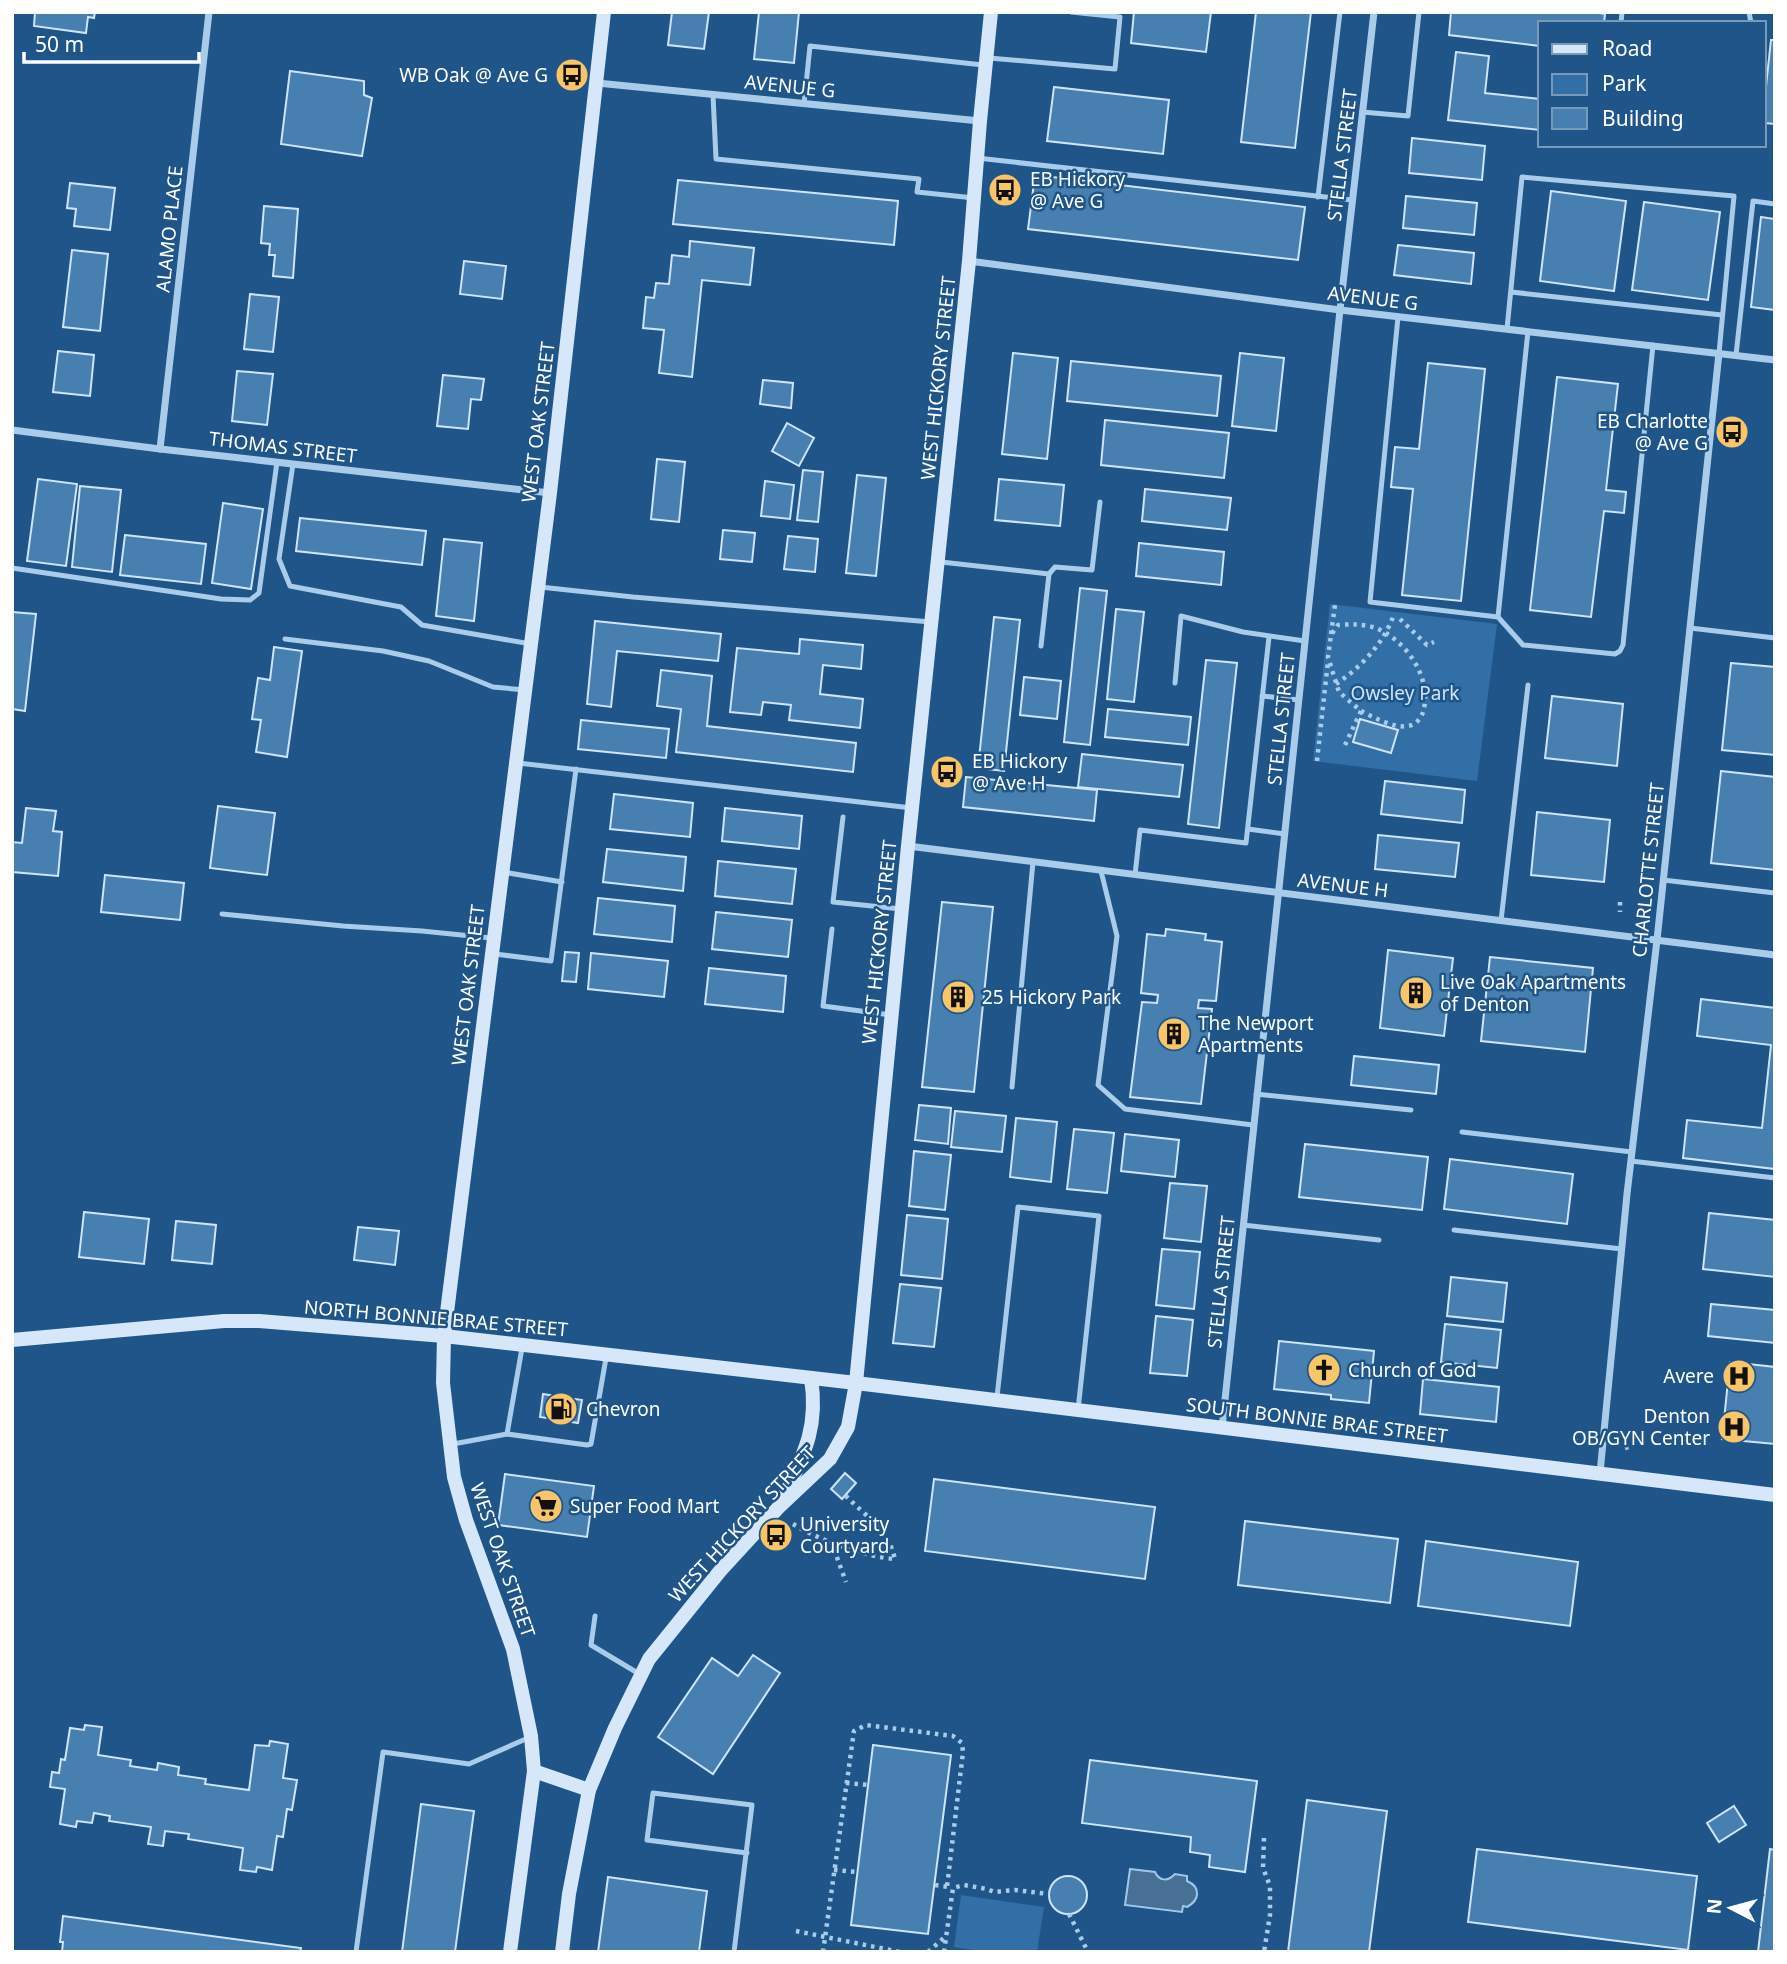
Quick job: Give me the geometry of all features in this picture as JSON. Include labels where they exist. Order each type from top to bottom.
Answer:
[{"type":"main road","name":"WEST OAK STREET","points":[[510,1952],[534,1771],[531,1737],[513,1650],[466,1520],[454,1477],[443,1383],[444,1336],[550,493],[604,12]]},
{"type":"main road","name":"WEST HICKORY STREET","points":[[589,1790],[649,1658],[706,1588],[778,1508],[830,1460],[848,1427],[856,1383],[901,909],[969,261],[991,12]]},
{"type":"main road","name":"NORTH BONNIE BRAE STREET","points":[[12,1340],[224,1321],[259,1321],[444,1336],[856,1383]]},
{"type":"main road","points":[[778,1508],[803,1457],[811,1431],[814,1399],[811,1378]]},
{"type":"main road","name":"SOUTH BONNIE BRAE STREET","points":[[856,1383],[1775,1495]]},
{"type":"main road","points":[[534,1771],[589,1790],[569,1894],[562,1952]]},
{"type":"street","name":"ALAMO PLACE","points":[[160,449],[209,12]]},
{"type":"street","name":"STELLA STREET","points":[[1222,1428],[1339,310],[1374,12]]},
{"type":"street","name":"AVENUE G","points":[[596,83],[980,121]]},
{"type":"street","name":"AVENUE G","points":[[969,261],[1339,310],[1775,360]]},
{"type":"street","name":"CHARLOTTE STREET","points":[[1600,1473],[1631,1161],[1719,353]]},
{"type":"street","name":"THOMAS STREET","points":[[12,430],[550,493]]},
{"type":"street","name":"AVENUE H","points":[[908,846],[1775,955]]},
{"type":"lane","points":[[804,104],[810,46],[1115,69],[1120,17],[1070,12]]},
{"type":"lane","points":[[1318,197],[1340,12]]},
{"type":"lane","points":[[1362,112],[1408,116],[1419,12]]},
{"type":"lane","points":[[713,95],[716,159],[919,179],[917,192],[974,198]]},
{"type":"lane","points":[[977,158],[1352,200]]},
{"type":"lane","points":[[1507,329],[1522,177],[1734,196],[1719,353]]},
{"type":"lane","points":[[1736,355],[1753,201],[1775,204]]},
{"type":"lane","points":[[1511,292],[1722,314]]},
{"type":"lane","points":[[1398,317],[1370,602],[1498,617],[1523,645],[1615,654],[1623,645],[1653,345]]},
{"type":"lane","points":[[1498,617],[1528,331]]},
{"type":"lane","points":[[12,568],[221,599],[250,600],[259,593],[277,462]]},
{"type":"lane","points":[[293,464],[279,559],[290,586],[401,607],[422,625],[531,644]]},
{"type":"lane","points":[[1041,646],[1048,574],[1055,567],[1092,570],[1100,502]]},
{"type":"lane","points":[[938,562],[1048,574]]},
{"type":"lane","points":[[538,587],[931,622]]},
{"type":"lane","points":[[1175,683],[1181,616],[1269,637],[1305,641]]},
{"type":"lane","points":[[1690,628],[1775,638]]},
{"type":"lane","points":[[1135,875],[1140,830],[1246,843],[1269,637]]},
{"type":"lane","points":[[285,639],[429,661],[493,687],[525,690]]},
{"type":"lane","points":[[1501,921],[1528,685]]},
{"type":"lane","points":[[1262,696],[1299,700]]},
{"type":"lane","points":[[516,762],[912,808]]},
{"type":"lane","points":[[492,954],[551,961],[576,769]]},
{"type":"lane","points":[[843,817],[833,902],[901,909]]},
{"type":"lane","points":[[1248,829],[1285,834]]},
{"type":"lane","points":[[1012,1087],[1034,862]]},
{"type":"lane","points":[[1101,871],[1117,936],[1098,1085],[1125,1109],[1253,1125]]},
{"type":"lane","points":[[502,872],[562,882]]},
{"type":"lane","points":[[1663,880],[1775,893]]},
{"type":"lane","points":[[222,914],[494,938]]},
{"type":"lane","points":[[832,929],[823,1006],[891,1015]]},
{"type":"lane","points":[[1256,1094],[1412,1110]]},
{"type":"lane","points":[[1462,1132],[1632,1152]]},
{"type":"lane","points":[[1631,1161],[1775,1178]]},
{"type":"lane","points":[[996,1400],[1018,1207],[1099,1216],[1078,1411]]},
{"type":"lane","points":[[1243,1225],[1379,1240]]},
{"type":"lane","points":[[1454,1230],[1622,1249]]},
{"type":"lane","points":[[507,1434],[522,1345]]},
{"type":"lane","points":[[450,1445],[507,1434],[587,1446],[591,1444],[607,1354]]},
{"type":"lane","points":[[595,1616],[591,1645],[641,1675]]},
{"type":"lane","points":[[356,1952],[383,1752],[469,1764],[531,1737]]},
{"type":"lane","points":[[734,1952],[747,1853],[752,1805],[653,1793],[648,1840],[747,1853]]},
{"type":"path","points":[[1317,761],[1335,605]]},
{"type":"path","points":[[1336,684],[1363,661],[1386,634],[1393,616],[1408,626],[1427,645],[1434,642]]},
{"type":"path","points":[[1328,657],[1339,692],[1362,711],[1385,722],[1407,727],[1422,717],[1427,701],[1421,671],[1410,655],[1378,629],[1357,624],[1338,625],[1331,635]]},
{"type":"path","points":[[1345,745],[1362,711]]},
{"type":"path","points":[[1620,902],[1620,912]]},
{"type":"path","points":[[1574,1438],[1579,1443]]},
{"type":"path","points":[[1625,1448],[1633,1446]]},
{"type":"path","points":[[793,1524],[878,1558],[895,1559],[891,1544],[877,1524],[845,1495]]},
{"type":"path","points":[[831,1541],[846,1581]]},
{"type":"path","points":[[823,1952],[854,1731],[866,1725],[953,1736],[962,1743],[944,1952]]},
{"type":"path","points":[[846,1783],[868,1785]]},
{"type":"path","points":[[1264,1839],[1263,1868],[1270,1886],[1270,1915],[1264,1952]]},
{"type":"path","points":[[834,1870],[857,1872]]},
{"type":"path","points":[[934,1885],[950,1888],[964,1885],[994,1892],[1015,1890],[1049,1894]]},
{"type":"path","points":[[1069,1914],[1088,1952]]},
{"type":"path","points":[[796,1931],[900,1952]]},
{"type":"path","points":[[928,1952],[946,1936]]},
{"type":"green space","name":"Owsley Park","points":[[1330,604],[1497,624],[1477,781],[1313,761]]},
{"type":"green space","points":[[961,1895],[1044,1907],[1037,1952],[984,1952],[954,1947]]},
{"type":"shaded area","points":[[1130,1869],[1155,1872],[1164,1879],[1175,1874],[1187,1876],[1187,1881],[1197,1890],[1196,1897],[1187,1907],[1183,1906],[1182,1912],[1125,1905]]},
{"type":"building","points":[[35,12],[95,12],[94,18],[88,17],[86,33],[34,26]]},
{"type":"building","points":[[672,12],[709,12],[704,49],[668,45]]},
{"type":"building","points":[[759,12],[799,12],[794,63],[754,59]]},
{"type":"building","points":[[1134,12],[1211,12],[1206,52],[1131,43]]},
{"type":"building","points":[[1256,12],[1311,12],[1295,148],[1241,142]]},
{"type":"building","points":[[1451,12],[1605,14],[1604,21],[1538,21],[1538,46],[1449,35]]},
{"type":"building","points":[[1771,40],[1775,40],[1775,124],[1766,123],[1766,86]]},
{"type":"building","points":[[1456,52],[1489,56],[1485,93],[1538,99],[1538,130],[1448,120]]},
{"type":"building","points":[[290,71],[364,81],[364,95],[372,98],[362,156],[281,144]]},
{"type":"building","points":[[1054,87],[1169,100],[1163,154],[1047,141]]},
{"type":"building","points":[[1412,138],[1485,146],[1482,180],[1409,173]]},
{"type":"building","points":[[1035,175],[1305,207],[1298,260],[1028,229]]},
{"type":"building","points":[[678,180],[898,201],[894,245],[673,224]]},
{"type":"building","points":[[70,183],[115,188],[110,230],[74,226],[76,209],[67,208]]},
{"type":"building","points":[[1551,191],[1626,201],[1614,291],[1540,281]]},
{"type":"building","points":[[1406,196],[1477,203],[1474,235],[1403,228]]},
{"type":"building","points":[[1644,202],[1720,212],[1708,300],[1632,290]]},
{"type":"building","points":[[264,206],[298,209],[293,278],[273,276],[275,255],[269,255],[270,244],[261,243]]},
{"type":"building","points":[[1761,217],[1775,219],[1775,310],[1751,307]]},
{"type":"building","points":[[690,241],[754,248],[750,285],[702,280],[692,377],[659,373],[664,330],[643,328],[646,297],[654,298],[656,283],[669,284],[672,255],[689,257]]},
{"type":"building","points":[[1398,245],[1474,253],[1471,284],[1394,275]]},
{"type":"building","points":[[72,250],[108,254],[100,331],[63,327]]},
{"type":"building","points":[[464,261],[506,266],[502,299],[460,294]]},
{"type":"building","points":[[250,294],[279,297],[273,352],[244,349]]},
{"type":"building","points":[[58,351],[94,355],[90,396],[53,392]]},
{"type":"building","points":[[1013,353],[1058,358],[1047,459],[1002,454]]},
{"type":"building","points":[[1240,353],[1284,358],[1276,431],[1232,426]]},
{"type":"building","points":[[1071,361],[1221,376],[1217,416],[1067,401]]},
{"type":"building","points":[[1428,363],[1485,369],[1461,601],[1402,595],[1413,489],[1391,487],[1395,447],[1419,449]]},
{"type":"building","points":[[237,371],[273,374],[267,425],[232,421]]},
{"type":"building","points":[[443,375],[484,379],[481,400],[471,399],[468,429],[437,426]]},
{"type":"building","points":[[1557,377],[1618,384],[1606,490],[1626,492],[1624,513],[1604,511],[1591,617],[1530,610]]},
{"type":"building","points":[[763,380],[793,383],[791,408],[760,404]]},
{"type":"building","points":[[1105,420],[1229,433],[1224,478],[1101,465]]},
{"type":"building","points":[[787,423],[814,438],[799,466],[772,451]]},
{"type":"building","points":[[657,459],[685,462],[679,522],[651,519]]},
{"type":"building","points":[[803,470],[823,472],[818,522],[797,520]]},
{"type":"building","points":[[857,475],[886,478],[876,576],[846,573]]},
{"type":"building","points":[[38,479],[77,484],[66,566],[27,561]]},
{"type":"building","points":[[999,479],[1064,485],[1060,526],[995,520]]},
{"type":"building","points":[[765,481],[794,485],[790,519],[761,516]]},
{"type":"building","points":[[80,486],[121,490],[112,572],[72,567]]},
{"type":"building","points":[[1145,489],[1231,498],[1227,530],[1142,521]]},
{"type":"building","points":[[223,503],[263,509],[251,589],[212,583]]},
{"type":"building","points":[[300,518],[426,531],[422,565],[296,551]]},
{"type":"building","points":[[723,530],[755,533],[752,562],[720,559]]},
{"type":"building","points":[[125,535],[206,544],[201,584],[120,575]]},
{"type":"building","points":[[788,536],[818,539],[815,572],[784,569]]},
{"type":"building","points":[[444,539],[482,543],[474,621],[436,616]]},
{"type":"building","points":[[1139,543],[1224,552],[1221,585],[1136,576]]},
{"type":"building","points":[[1080,588],[1107,591],[1090,745],[1064,742]]},
{"type":"building","points":[[1116,609],[1144,612],[1134,702],[1107,699]]},
{"type":"building","points":[[12,612],[36,614],[25,711],[12,709]]},
{"type":"building","points":[[994,617],[1020,620],[1004,771],[978,768]]},
{"type":"building","points":[[595,621],[721,634],[718,661],[617,651],[611,707],[587,704]]},
{"type":"building","points":[[800,639],[863,645],[861,669],[823,665],[820,694],[863,699],[860,728],[789,720],[791,705],[763,702],[761,715],[730,712],[737,648],[799,654]]},
{"type":"building","points":[[274,647],[302,651],[287,757],[256,752],[261,720],[252,719],[258,678],[270,680]]},
{"type":"building","points":[[1206,660],[1237,663],[1219,828],[1188,824]]},
{"type":"building","points":[[1731,663],[1775,667],[1775,755],[1722,750]]},
{"type":"building","points":[[661,670],[712,676],[707,726],[856,743],[853,772],[676,752],[681,709],[657,706]]},
{"type":"building","points":[[1024,677],[1061,681],[1057,719],[1020,715]]},
{"type":"building","points":[[1552,696],[1623,704],[1617,766],[1545,758]]},
{"type":"building","points":[[1108,709],[1191,717],[1188,745],[1105,737]]},
{"type":"building","points":[[1360,719],[1398,730],[1391,753],[1353,742]]},
{"type":"building","points":[[581,720],[669,729],[666,758],[578,749]]},
{"type":"building","points":[[1082,754],[1183,765],[1179,797],[1078,787]]},
{"type":"building","points":[[1721,771],[1775,777],[1775,870],[1711,863]]},
{"type":"building","points":[[966,777],[1097,790],[1094,821],[963,807]]},
{"type":"building","points":[[1385,781],[1465,790],[1462,823],[1381,814]]},
{"type":"building","points":[[614,794],[693,803],[690,837],[610,829]]},
{"type":"building","points":[[218,806],[275,813],[267,875],[210,868]]},
{"type":"building","points":[[26,808],[56,811],[53,831],[62,832],[58,876],[12,872],[12,842],[22,843]]},
{"type":"building","points":[[725,808],[802,816],[799,849],[722,841]]},
{"type":"building","points":[[1537,812],[1610,820],[1604,882],[1531,875]]},
{"type":"building","points":[[1378,835],[1459,843],[1455,877],[1375,869]]},
{"type":"building","points":[[607,849],[686,857],[683,891],[603,882]]},
{"type":"building","points":[[718,861],[796,869],[792,904],[715,896]]},
{"type":"building","points":[[105,875],[184,883],[180,920],[101,912]]},
{"type":"building","points":[[598,898],[675,906],[672,942],[594,934]]},
{"type":"building","name":"25 Hickory Park","points":[[942,902],[993,907],[974,1092],[922,1087]]},
{"type":"building","points":[[716,912],[792,920],[788,957],[712,949]]},
{"type":"building","name":"The Newport Apartments","points":[[1166,929],[1206,934],[1205,940],[1222,942],[1216,1001],[1199,1000],[1198,1008],[1212,1009],[1201,1104],[1130,1097],[1142,1002],[1157,1003],[1158,995],[1141,993],[1147,934],[1165,936]]},
{"type":"building","name":"Live Oak Apartments of Denton","points":[[1388,950],[1453,958],[1444,1036],[1380,1028]]},
{"type":"building","points":[[565,952],[579,953],[576,982],[562,981]]},
{"type":"building","points":[[591,953],[668,961],[664,997],[588,989]]},
{"type":"building","points":[[1490,957],[1593,968],[1585,1052],[1481,1041]]},
{"type":"building","points":[[709,968],[786,976],[783,1012],[705,1004]]},
{"type":"building","points":[[1701,999],[1775,1008],[1775,1169],[1683,1158],[1687,1120],[1762,1128],[1771,1045],[1697,1036]]},
{"type":"building","points":[[1354,1056],[1439,1065],[1436,1094],[1351,1085]]},
{"type":"building","points":[[919,1105],[951,1108],[948,1144],[915,1140]]},
{"type":"building","points":[[955,1111],[1006,1116],[1002,1152],[951,1147]]},
{"type":"building","points":[[1016,1118],[1057,1122],[1051,1182],[1010,1177]]},
{"type":"building","points":[[1074,1129],[1114,1133],[1107,1193],[1067,1189]]},
{"type":"building","points":[[1125,1134],[1179,1140],[1175,1177],[1121,1171]]},
{"type":"building","points":[[1305,1144],[1428,1157],[1422,1210],[1299,1197]]},
{"type":"building","points":[[914,1151],[951,1155],[945,1210],[909,1206]]},
{"type":"building","points":[[1450,1159],[1573,1174],[1567,1224],[1444,1209]]},
{"type":"building","points":[[1170,1183],[1207,1186],[1201,1242],[1164,1238]]},
{"type":"building","points":[[84,1212],[149,1219],[144,1264],[79,1257]]},
{"type":"building","points":[[1709,1213],[1775,1220],[1775,1277],[1703,1269]]},
{"type":"building","points":[[907,1215],[948,1219],[942,1279],[901,1275]]},
{"type":"building","points":[[176,1221],[216,1225],[212,1264],[172,1260]]},
{"type":"building","points":[[358,1227],[399,1231],[395,1265],[354,1260]]},
{"type":"building","points":[[1162,1249],[1200,1252],[1194,1309],[1156,1305]]},
{"type":"building","points":[[1451,1277],[1507,1283],[1503,1322],[1447,1316]]},
{"type":"building","points":[[900,1284],[941,1288],[934,1347],[893,1343]]},
{"type":"building","points":[[1711,1304],[1775,1310],[1775,1343],[1708,1336]]},
{"type":"building","points":[[1156,1316],[1193,1320],[1187,1376],[1150,1373]]},
{"type":"building","points":[[1445,1324],[1501,1330],[1497,1368],[1441,1362]]},
{"type":"building","name":"Church of God","points":[[1279,1341],[1374,1351],[1369,1403],[1331,1399],[1331,1395],[1274,1389]]},
{"type":"building","points":[[1730,1362],[1775,1367],[1775,1444],[1722,1439]]},
{"type":"building","points":[[1423,1379],[1499,1387],[1496,1422],[1420,1414]]},
{"type":"building","name":"Chevron","points":[[543,1394],[582,1400],[578,1423],[540,1417]]},
{"type":"building","points":[[845,1473],[856,1483],[842,1499],[831,1489]]},
{"type":"building","name":"Super Food Mart","points":[[505,1474],[594,1486],[587,1537],[498,1525]]},
{"type":"building","points":[[934,1479],[1155,1507],[1145,1579],[925,1551]]},
{"type":"building","points":[[1245,1521],[1398,1539],[1390,1603],[1238,1585]]},
{"type":"building","points":[[1426,1541],[1578,1562],[1570,1626],[1418,1606]]},
{"type":"building","points":[[753,1655],[780,1673],[713,1774],[658,1737],[712,1658],[738,1676]]},
{"type":"building","points":[[85,1725],[102,1727],[98,1755],[131,1760],[130,1766],[157,1770],[158,1763],[179,1767],[178,1775],[206,1779],[205,1784],[249,1790],[255,1745],[269,1746],[270,1741],[288,1744],[283,1778],[297,1780],[292,1810],[287,1809],[283,1837],[277,1836],[272,1870],[257,1867],[256,1872],[240,1870],[243,1848],[188,1839],[189,1834],[165,1831],[163,1846],[148,1844],[151,1827],[109,1821],[110,1816],[94,1813],[92,1823],[77,1821],[76,1827],[60,1824],[65,1789],[50,1787],[52,1772],[59,1773],[61,1759],[65,1760],[70,1728],[84,1730]]},
{"type":"building","points":[[873,1745],[951,1755],[928,1934],[851,1925]]},
{"type":"building","points":[[1090,1760],[1257,1781],[1245,1872],[1209,1867],[1210,1855],[1190,1852],[1191,1837],[1082,1823]]},
{"type":"building","points":[[1307,1800],[1387,1811],[1369,1952],[1288,1952]]},
{"type":"building","points":[[421,1804],[474,1811],[455,1952],[402,1952]]},
{"type":"building","points":[[1734,1806],[1746,1825],[1719,1842],[1707,1823]]},
{"type":"building","points":[[1477,1849],[1697,1876],[1688,1950],[1468,1922]]},
{"type":"building","points":[[1770,1849],[1775,1850],[1775,1952],[1758,1952]]},
{"type":"building","points":[[1068,1876],[1082,1881],[1087,1895],[1082,1909],[1068,1914],[1054,1909],[1049,1895],[1054,1881]]},
{"type":"building","points":[[608,1877],[707,1891],[699,1952],[598,1952]]},
{"type":"building","points":[[63,1916],[301,1948],[300,1952],[62,1952],[63,1942],[60,1942]]},
{"type":"place","name":"WB Oak @ Ave G","points":[[572,75]]},
{"type":"place","name":"EB Hickory @ Ave G","points":[[1005,190]]},
{"type":"place","name":"EB Charlotte @ Ave G","points":[[1732,432]]},
{"type":"place","name":"EB Hickory @ Ave H","points":[[947,772]]},
{"type":"place","name":"Live Oak Apartments of Denton","points":[[1416,993]]},
{"type":"place","name":"25 Hickory Park","points":[[958,997]]},
{"type":"place","name":"The Newport Apartments","points":[[1174,1034]]},
{"type":"place","name":"Church of God","points":[[1324,1370]]},
{"type":"place","name":"Avere","points":[[1739,1376]]},
{"type":"place","name":"Chevron","points":[[561,1409]]},
{"type":"place","name":"Denton OB/GYN Center","points":[[1734,1427]]},
{"type":"place","name":"Super Food Mart","points":[[546,1506]]},
{"type":"place","name":"University Courtyard","points":[[776,1535]]}]
